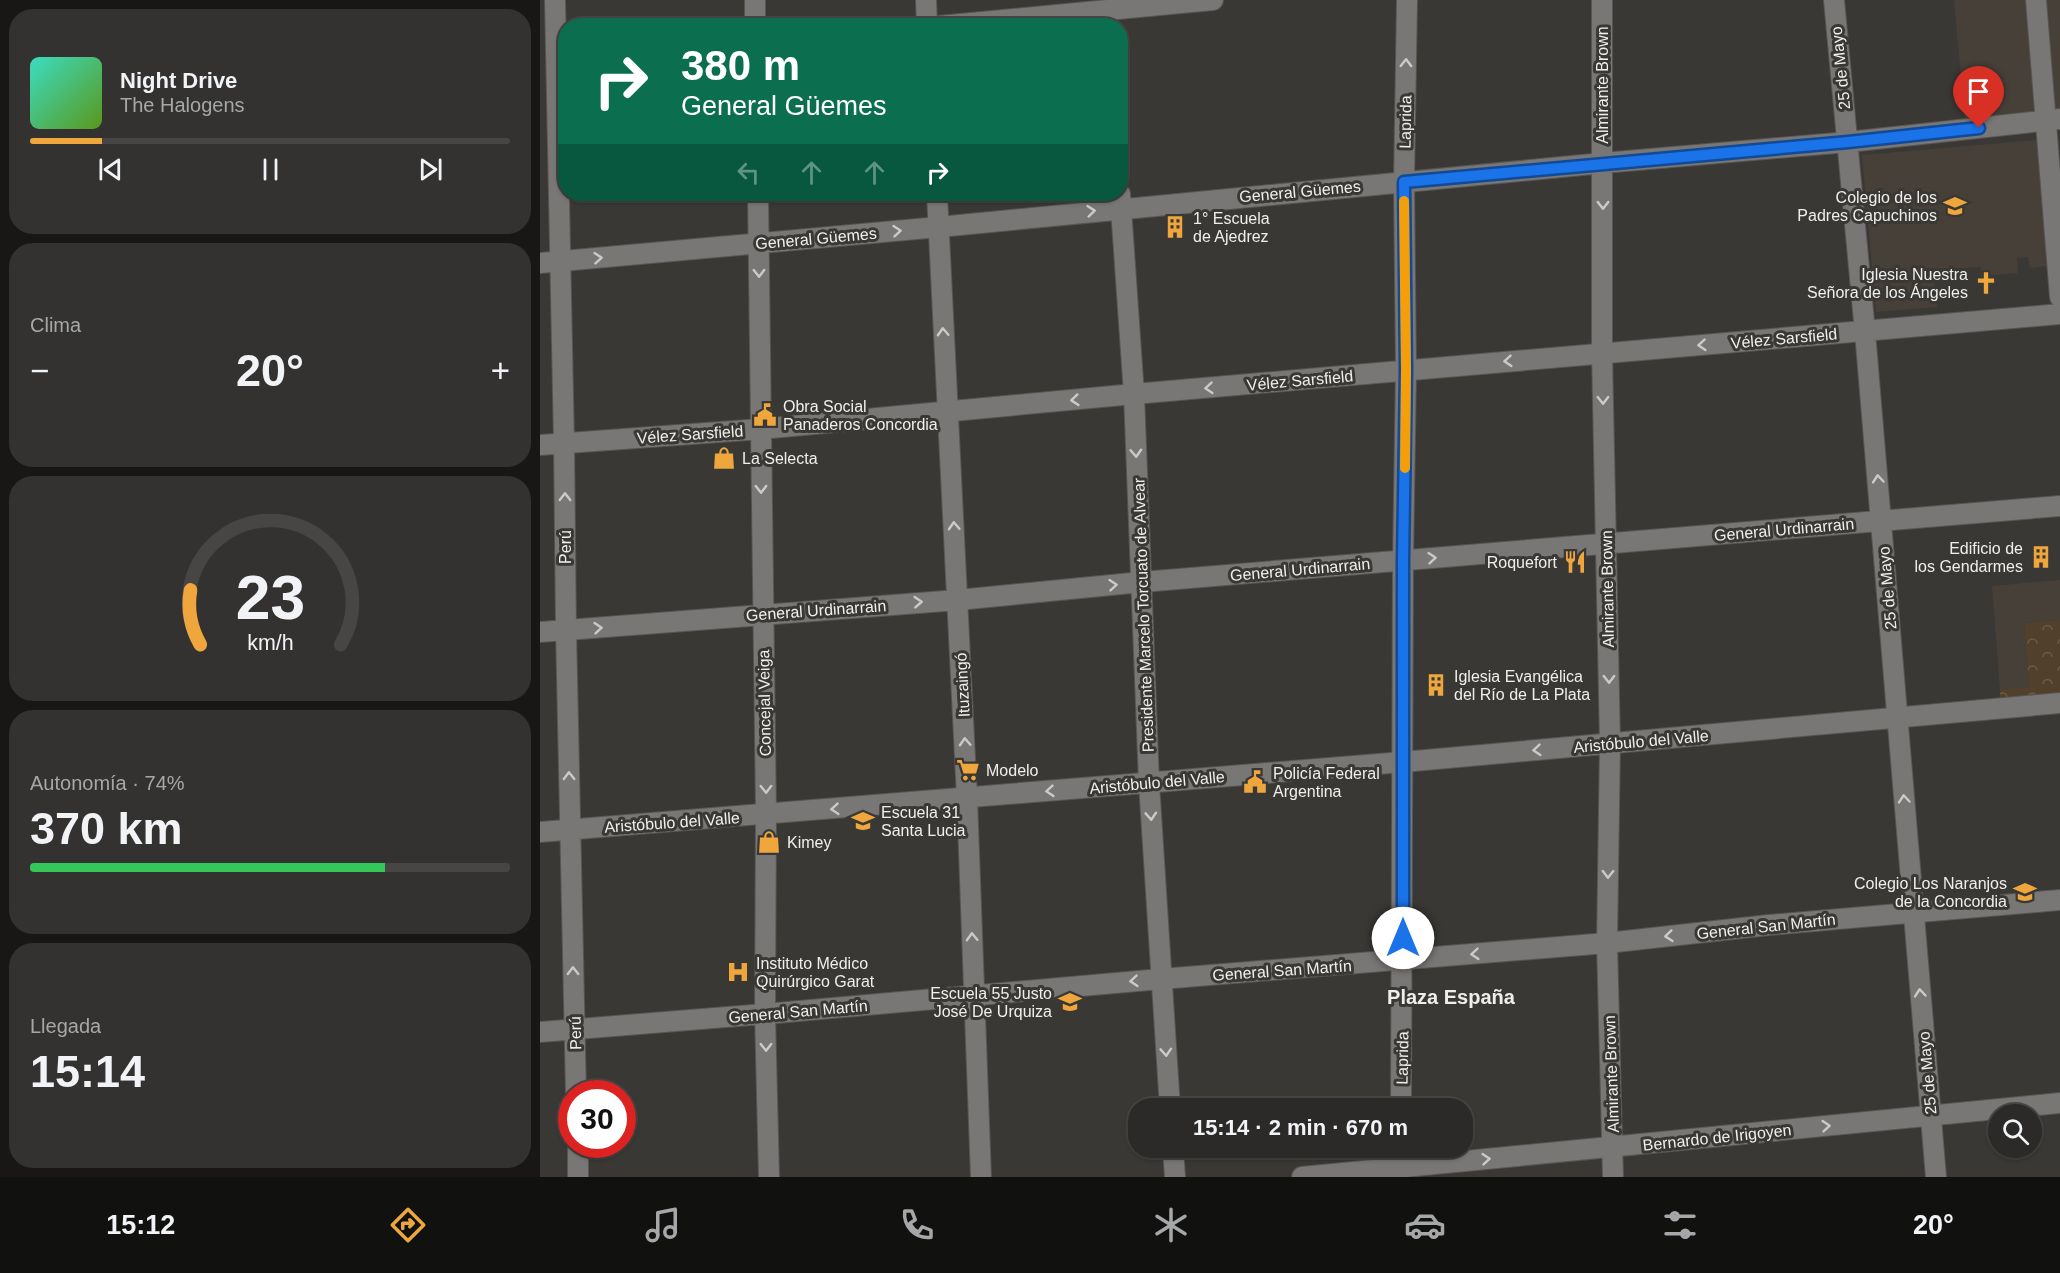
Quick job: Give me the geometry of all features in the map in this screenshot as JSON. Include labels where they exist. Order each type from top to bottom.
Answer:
[{"type":"street","name":"Perú","points":[[555,0],[554,60],[558,194]]},
{"type":"street","points":[[755,0],[755,18]]},
{"type":"street","points":[[926,0],[927,18]]},
{"type":"street","points":[[1036,18],[1214,0]]},
{"type":"street","name":"Laprida","points":[[1401,1098],[1406,370],[1404,182],[1407,0]]},
{"type":"street","name":"Almirante Brown","points":[[1602,0],[1602,353],[1610,743],[1607,943],[1613,1177]]},
{"type":"street","name":"25 de Mayo","points":[[1833,0],[1865,332],[1936,1177]]},
{"type":"street","points":[[2036,0],[2052,120],[2060,297]]},
{"type":"street","name":"General Güemes","points":[[1128,200],[1404,182],[1848,142],[2052,120]]},
{"type":"street","name":"Perú","points":[[558,201],[576,1080]]},
{"type":"street","name":"Concejal Veiga","points":[[758,201],[766,814],[765,1014],[769,1177]]},
{"type":"street","name":"Ituzaingó","points":[[937,201],[967,798],[981,1177]]},
{"type":"street","name":"General Güemes","points":[[540,263],[939,227],[1120,201]]},
{"type":"street","name":"Presidente Marcelo Torcuato de Alvear","points":[[1120,201],[1134,394],[1149,783],[1169,1098]]},
{"type":"street","name":"Vélez Sarsfield","points":[[540,445],[947,413],[1134,394],[2060,314]]},
{"type":"street","name":"General Urdinarrain","points":[[540,632],[958,600],[1142,582],[2060,506]]},
{"type":"street","name":"Aristóbulo del Valle","points":[[540,832],[1403,762],[2060,703]]},
{"type":"street","name":"General San Martín","points":[[540,1032],[1607,943],[1769,925],[2060,900]]},
{"type":"street","name":"Bernardo de Irigoyen","points":[[1302,1177],[1400,1164],[1613,1147],[2060,1103]]},
{"type":"street","points":[[578,1158],[578,1177]]},
{"type":"street","points":[[1174,1158],[1175,1177]]},
{"type":"shaded area","points":[[1954,0],[2060,0],[2060,112],[1965,120]]},
{"type":"shaded area","name":"Colegio de los Padres Capuchinos","points":[[2038,140],[2048,266],[2030,268],[2028,257],[2017,258],[2018,273],[1981,276],[1981,267],[1961,268],[1961,278],[1934,279],[1937,307],[1876,312],[1862,155]]},
{"type":"shaded area","points":[[2060,580],[2060,620],[2024,623],[2029,687],[2000,689],[1992,586]]},
{"type":"green space","points":[[2060,620],[2060,697],[2000,701],[2000,689],[2029,687],[2024,623]]},
{"type":"slow traffic","points":[[1404,201],[1405,468]]},
{"type":"place","name":"Colegio de los Padres Capuchinos","points":[[1955,206]]},
{"type":"place","name":"1° Escuela de Ajedrez","points":[[1175,227]]},
{"type":"place","name":"Iglesia Nuestra Señora de los Ángeles","points":[[1986,283]]},
{"type":"place","name":"Obra Social Panaderos Concordia","points":[[765,415]]},
{"type":"place","name":"La Selecta","points":[[724,458]]},
{"type":"place","name":"Edificio de los Gendarmes","points":[[2041,557]]},
{"type":"place","name":"Roquefort","points":[[1575,562]]},
{"type":"place","name":"Iglesia Evangélica del Río de La Plata","points":[[1436,685]]},
{"type":"place","name":"Modelo","points":[[968,770]]},
{"type":"place","name":"Policía Federal Argentina","points":[[1255,782]]},
{"type":"place","name":"Escuela 31 Santa Lucia","points":[[863,821]]},
{"type":"place","name":"Kimey","points":[[769,842]]},
{"type":"place","name":"Colegio Los Naranjos de la Concordia","points":[[2025,892]]},
{"type":"place","name":"Instituto Médico Quirúrgico Garat","points":[[738,972]]},
{"type":"place","name":"Escuela 55 Justo José De Urquiza","points":[[1070,1002]]},
{"type":"district","name":"Plaza España","points":[[1451,997]]},
{"type":"route","points":[[1403,938],[1403,561],[1406,370],[1404,182],[1979,128]]}]
